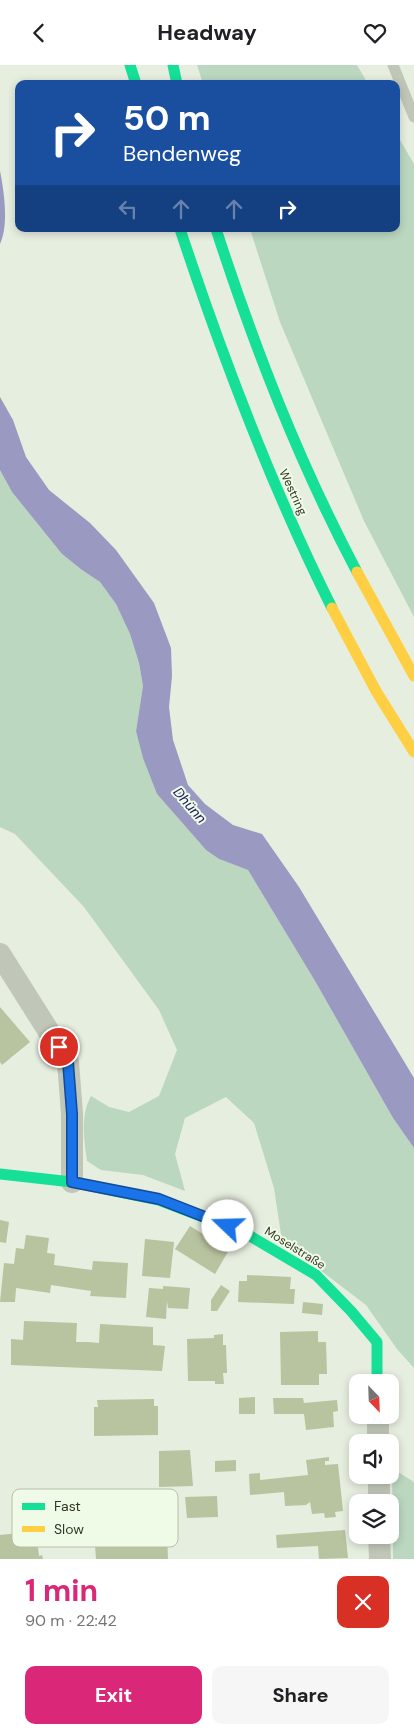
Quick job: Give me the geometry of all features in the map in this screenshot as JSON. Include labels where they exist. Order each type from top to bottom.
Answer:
[{"type":"main road","points":[[130,65],[135,80]]},
{"type":"main road","points":[[172,65],[176,80]]},
{"type":"main road","name":"Westring","points":[[181,232],[212,328],[264,461],[331,605],[414,752]]},
{"type":"main road","name":"Westring","points":[[217,232],[245,317],[295,445],[362,585],[414,676]]},
{"type":"main road","name":"Moselstraße","points":[[0,1174],[72,1182],[159,1199],[245,1233],[316,1275],[359,1320],[377,1343],[377,1374]]},
{"type":"street","points":[[0,954],[68,1062],[72,1114],[72,1182]]},
{"type":"street","points":[[379,1544],[380,1559]]},
{"type":"lane","points":[[392,65],[398,80]]},
{"type":"lane","points":[[400,84],[414,117]]},
{"type":"green space","points":[[197,65],[357,65],[366,80],[202,80]]},
{"type":"green space","points":[[400,140],[414,164],[414,617],[364,521],[280,322],[251,232],[400,232]]},
{"type":"green space","points":[[0,470],[12,492],[62,554],[100,582],[116,604],[130,634],[139,663],[143,686],[136,731],[157,794],[206,850],[219,859],[248,870],[315,981],[393,1118],[414,1148],[414,1368],[397,1349],[366,1305],[282,1241],[274,1188],[254,1123],[226,1097],[185,1118],[175,1154],[185,1191],[143,1175],[101,1170],[87,1161],[84,1119],[91,1096],[109,1107],[129,1112],[159,1096],[177,1050],[159,1010],[84,907],[15,834],[0,827]]},
{"type":"green space","points":[[399,1472],[414,1482],[414,1559],[393,1559],[393,1544],[399,1544],[399,1494],[392,1494],[392,1484],[399,1484]]},
{"type":"water","points":[[0,171],[5,218],[0,244]]},
{"type":"water","name":"Dhünn","points":[[0,397],[13,420],[26,457],[49,490],[90,523],[116,550],[154,603],[171,648],[172,676],[169,707],[173,740],[188,785],[205,804],[233,825],[262,834],[299,887],[414,1078],[414,1148],[393,1118],[315,981],[248,870],[219,859],[206,850],[157,794],[143,758],[136,731],[143,686],[139,663],[130,634],[116,604],[100,582],[62,554],[12,492],[0,470]]},
{"type":"building","points":[[0,1007],[30,1042],[2,1065],[0,1062]]},
{"type":"building","points":[[0,1220],[9,1222],[6,1243],[0,1242]]},
{"type":"building","points":[[190,1226],[229,1250],[215,1274],[175,1249]]},
{"type":"building","points":[[26,1235],[49,1238],[47,1253],[55,1254],[54,1265],[92,1270],[93,1261],[128,1263],[126,1298],[90,1296],[91,1291],[51,1285],[50,1293],[16,1288],[15,1302],[0,1302],[4,1263],[14,1264],[16,1248],[24,1249]]},
{"type":"building","points":[[145,1239],[174,1242],[170,1278],[142,1276]]},
{"type":"building","points":[[247,1275],[291,1277],[290,1289],[295,1289],[294,1304],[238,1302],[239,1281],[247,1281]]},
{"type":"building","points":[[221,1285],[230,1291],[217,1311],[211,1311],[211,1300]]},
{"type":"building","points":[[163,1286],[190,1288],[188,1309],[168,1308],[167,1301],[166,1319],[146,1317],[149,1288],[163,1289]]},
{"type":"building","points":[[303,1302],[323,1304],[322,1315],[302,1313]]},
{"type":"building","points":[[24,1321],[77,1323],[76,1342],[99,1343],[100,1324],[153,1327],[153,1345],[165,1346],[162,1371],[11,1365],[11,1339],[23,1340]]},
{"type":"building","points":[[318,1331],[318,1342],[326,1342],[327,1374],[319,1374],[319,1385],[281,1385],[280,1332]]},
{"type":"building","points":[[223,1334],[223,1345],[226,1345],[227,1373],[223,1373],[224,1384],[215,1384],[215,1381],[188,1381],[187,1339],[214,1338],[214,1335]]},
{"type":"building","points":[[255,1397],[255,1414],[239,1414],[239,1398]]},
{"type":"building","points":[[273,1398],[303,1398],[304,1403],[337,1400],[338,1411],[333,1412],[334,1427],[306,1430],[304,1414],[274,1414]]},
{"type":"building","points":[[154,1399],[154,1406],[158,1406],[158,1435],[94,1436],[94,1407],[98,1407],[97,1400]]},
{"type":"building","points":[[190,1450],[193,1486],[159,1487],[159,1451]]},
{"type":"building","points":[[329,1457],[329,1461],[325,1461],[325,1465],[338,1464],[343,1511],[335,1512],[336,1517],[325,1518],[324,1513],[312,1514],[310,1502],[306,1505],[285,1506],[284,1492],[250,1495],[249,1474],[260,1473],[260,1480],[308,1475],[306,1460]]},
{"type":"building","points":[[236,1460],[236,1471],[215,1472],[215,1461]]},
{"type":"building","points":[[217,1496],[218,1517],[187,1518],[185,1497]]},
{"type":"building","points":[[345,1530],[348,1558],[319,1559],[318,1546],[277,1548],[276,1535]]},
{"type":"building","points":[[12,1534],[12,1547],[38,1547],[39,1556],[42,1555],[43,1559],[0,1559],[0,1535]]},
{"type":"building","points":[[95,1547],[168,1547],[168,1559],[96,1559]]},
{"type":"traffic: fast","points":[[130,65],[135,80]]},
{"type":"traffic: fast","points":[[173,65],[176,80]]},
{"type":"traffic: fast","points":[[181,232],[213,326],[268,469],[332,608]]},
{"type":"traffic: fast","points":[[217,232],[246,317],[279,403],[316,488],[357,572]]},
{"type":"traffic: fast","points":[[0,1174],[72,1182],[159,1200],[245,1233],[316,1275],[351,1311],[377,1342],[377,1374]]},
{"type":"traffic: slow","points":[[357,572],[414,676]]},
{"type":"traffic: slow","points":[[332,608],[376,691],[414,752]]},
{"type":"route","points":[[59,1047],[68,1062],[72,1114],[72,1182],[159,1199],[228,1226]]}]
